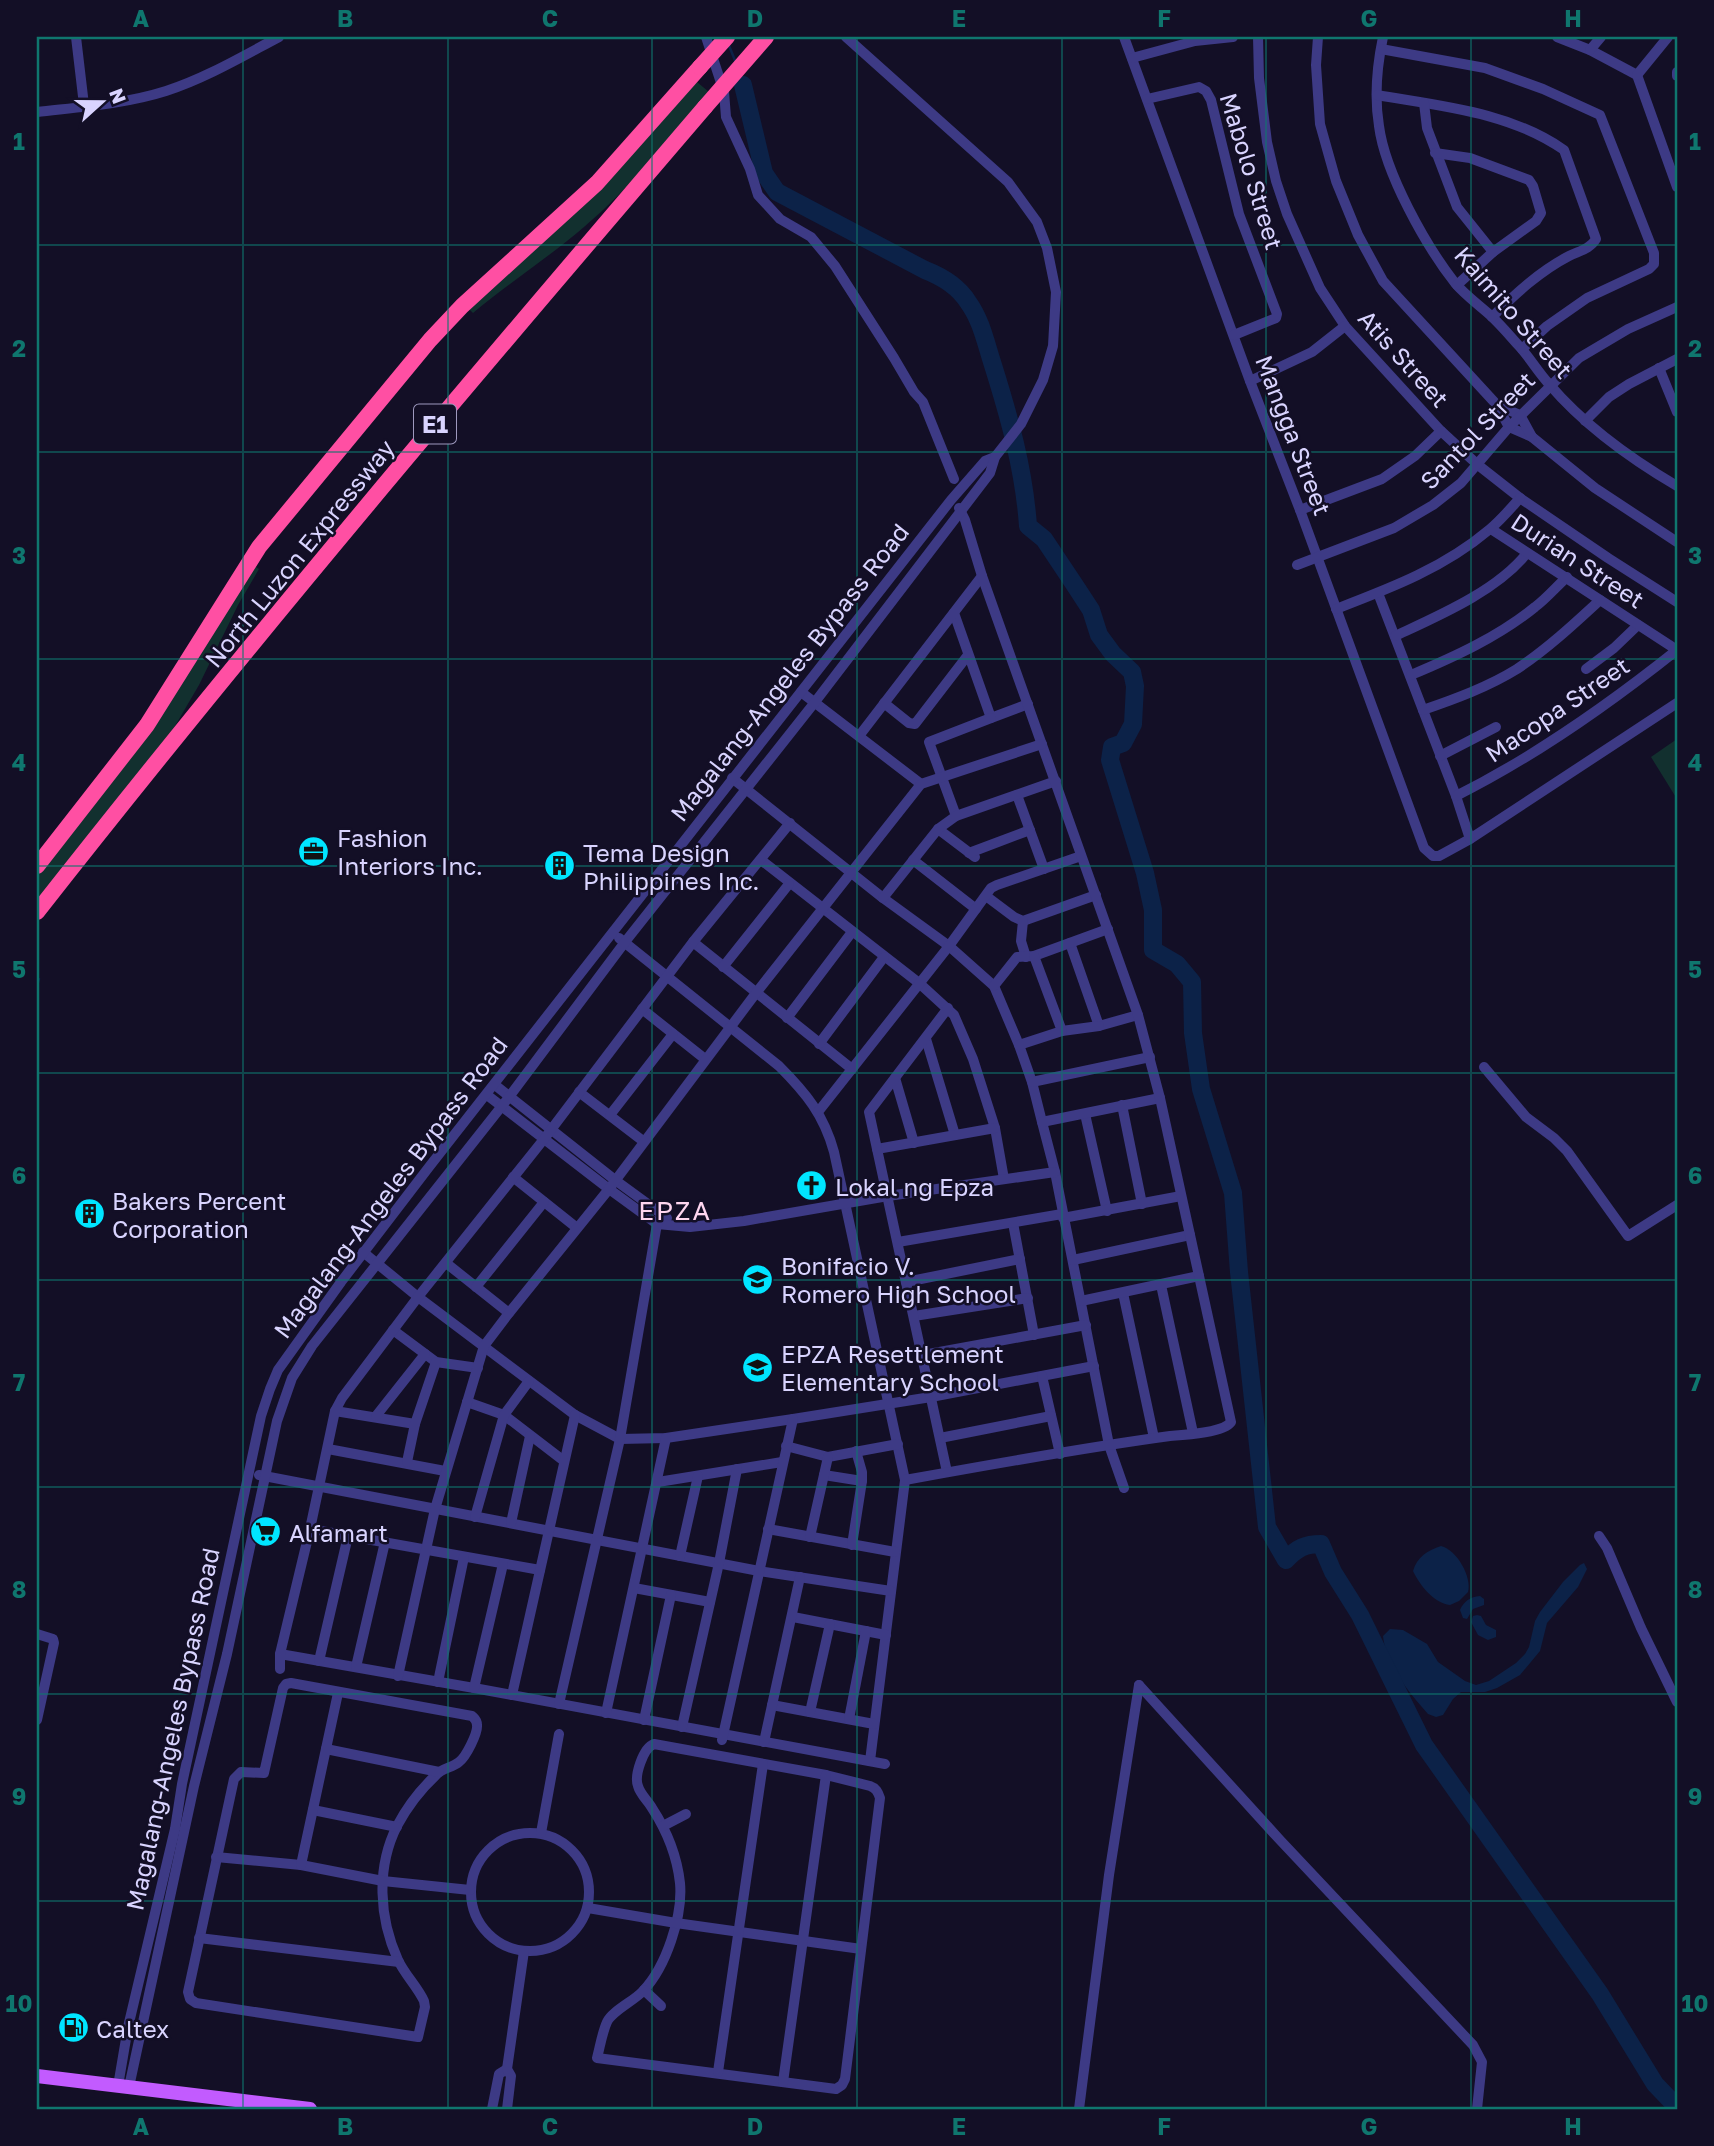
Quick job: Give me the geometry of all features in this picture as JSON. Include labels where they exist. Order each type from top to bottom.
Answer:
[{"type":"highway","name":"North Luzon Expressway","points":[[37,866],[147,725],[259,547],[421,351],[462,306],[597,183],[727,37]]},
{"type":"highway","name":"North Luzon Expressway","points":[[37,912],[179,734],[453,401],[766,37]]},
{"type":"main road","points":[[37,2076],[310,2109]]},
{"type":"street","points":[[76,37],[85,106]]},
{"type":"street","points":[[37,112],[135,99],[166,91],[212,72],[279,37]]},
{"type":"street","points":[[706,37],[724,92],[726,117],[750,169],[758,195],[780,219],[811,237],[835,266],[914,393],[923,402],[954,479]]},
{"type":"street","name":"Magalang-Angeles Bypass Road","points":[[123,2087],[227,1654],[282,1402],[292,1378],[312,1346],[502,1107],[625,942],[815,702],[990,473],[997,454],[1021,424],[1043,380],[1053,346],[1056,317],[1054,274],[1037,222],[1008,182],[846,37]]},
{"type":"street","name":"Mangga Street","points":[[1124,37],[1424,848],[1433,856],[1439,856],[1470,839]]},
{"type":"street","points":[[1132,58],[1175,45],[1233,37]]},
{"type":"street","name":"Atis Street","points":[[1258,37],[1260,88],[1267,142],[1276,181],[1287,214],[1320,288],[1345,326],[1441,431],[1478,465],[1520,498],[1677,602]]},
{"type":"street","points":[[1318,37],[1316,65],[1320,124],[1336,181],[1358,235],[1383,281],[1497,405],[1508,427],[1532,437],[1595,488],[1677,542]]},
{"type":"street","name":"Kaimito Street","points":[[1383,37],[1377,72],[1378,127],[1408,208],[1433,251],[1457,285],[1492,317],[1522,349],[1549,385],[1585,421],[1640,463],[1677,486]]},
{"type":"street","points":[[1557,37],[1590,50],[1637,75],[1677,187]]},
{"type":"street","points":[[1590,50],[1601,37]]},
{"type":"street","points":[[1637,75],[1668,37]]},
{"type":"street","points":[[1381,49],[1485,68],[1595,112],[1603,122],[1654,253],[1654,264],[1649,269],[1587,298],[1522,349]]},
{"type":"street","name":"Mabolo Street","points":[[1147,99],[1199,87],[1206,91],[1211,100],[1239,214],[1277,313],[1276,318],[1234,335]]},
{"type":"street","points":[[1377,95],[1485,116],[1519,127],[1564,150],[1596,234],[1594,244],[1540,274],[1514,294],[1492,317]]},
{"type":"street","points":[[1424,103],[1427,128],[1457,207],[1493,252]]},
{"type":"street","points":[[1435,153],[1470,158],[1529,180],[1541,213],[1540,217],[1493,252],[1457,285]]},
{"type":"street","name":"Santol Street","points":[[1297,565],[1394,528],[1433,505],[1461,483],[1508,427],[1579,358],[1628,329],[1677,307]]},
{"type":"street","points":[[1250,381],[1312,352],[1331,340],[1345,326]]},
{"type":"street","points":[[1585,421],[1609,397],[1677,359]]},
{"type":"street","points":[[1659,368],[1677,412]]},
{"type":"street","points":[[1497,405],[1520,415],[1532,437]]},
{"type":"street","points":[[1300,510],[1382,479],[1415,456],[1441,431]]},
{"type":"street","name":"Magalang-Angeles Bypass Road","points":[[123,2087],[128,2026],[175,1829],[182,1784],[265,1403],[278,1370],[363,1252],[611,932],[951,500],[985,461],[997,454]]},
{"type":"street","points":[[1336,610],[1425,573],[1453,557],[1491,529],[1520,498]]},
{"type":"street","points":[[905,1480],[1194,1433],[1225,1427],[1231,1422],[1160,1098],[1138,1015],[961,510],[951,500]]},
{"type":"street","name":"Durian Street","points":[[1491,529],[1677,650]]},
{"type":"street","points":[[1395,636],[1467,600],[1519,564],[1527,553]]},
{"type":"street","points":[[859,736],[982,576]]},
{"type":"street","points":[[1411,676],[1496,634],[1536,607],[1567,577]]},
{"type":"street","points":[[1378,593],[1470,839],[1677,703]]},
{"type":"street","points":[[1423,710],[1469,694],[1516,669],[1558,638],[1600,600]]},
{"type":"street","points":[[954,613],[991,718]]},
{"type":"street","points":[[1586,669],[1615,648],[1638,625]]},
{"type":"street","name":"Macopa Street","points":[[1456,796],[1500,774],[1580,723],[1677,650]]},
{"type":"street","points":[[884,703],[909,723],[915,724],[968,655]]},
{"type":"street","points":[[801,692],[921,785]]},
{"type":"street","points":[[956,816],[929,742],[1028,704]]},
{"type":"street","points":[[1440,756],[1496,727]]},
{"type":"street","points":[[398,1676],[435,1509],[484,1346],[612,1185],[756,993],[921,785],[1042,744]]},
{"type":"street","points":[[732,778],[883,898],[949,946],[995,986],[1032,1082],[1055,1172],[1109,1445],[1124,1488]]},
{"type":"street","points":[[883,898],[938,829],[956,816],[1056,781]]},
{"type":"street","points":[[1017,795],[1045,869]]},
{"type":"street","points":[[280,1669],[280,1654],[335,1410],[418,1297],[548,1134],[693,942],[790,823]]},
{"type":"street","points":[[938,829],[972,855],[1030,830]]},
{"type":"street","points":[[818,1112],[997,885],[1081,856]]},
{"type":"street","points":[[761,860],[919,983],[954,1015],[973,1059],[995,1128],[1003,1178]]},
{"type":"street","points":[[913,860],[976,909]]},
{"type":"street","points":[[723,967],[789,884]]},
{"type":"street","points":[[986,896],[1023,921],[1096,895]]},
{"type":"street","points":[[1023,921],[1021,941],[1062,1031]]},
{"type":"street","points":[[995,986],[1016,958],[1030,956],[1108,929]]},
{"type":"street","points":[[611,932],[779,1066],[801,1087],[828,1130],[905,1480],[870,1761]]},
{"type":"street","points":[[787,1018],[852,932]]},
{"type":"street","points":[[693,942],[852,1069]]},
{"type":"street","points":[[1070,943],[1099,1026]]},
{"type":"street","points":[[819,1044],[884,957]]},
{"type":"street","points":[[947,1472],[869,1112],[948,1008]]},
{"type":"street","points":[[642,1009],[705,1059]]},
{"type":"street","points":[[1019,1045],[1062,1031],[1099,1026],[1138,1015]]},
{"type":"street","points":[[610,1115],[673,1034]]},
{"type":"street","points":[[926,1039],[955,1135]]},
{"type":"street","points":[[1032,1082],[1150,1057]]},
{"type":"street","points":[[1484,1067],[1525,1116],[1567,1150],[1628,1236],[1677,1205]]},
{"type":"street","points":[[895,1078],[914,1143]]},
{"type":"street","points":[[495,1085],[548,1134],[657,1224],[690,1227],[744,1221],[888,1196],[1055,1172]]},
{"type":"street","points":[[579,1091],[643,1141]]},
{"type":"street","points":[[487,1095],[548,1134]]},
{"type":"street","points":[[1042,1122],[1160,1098]]},
{"type":"street","points":[[1122,1105],[1142,1204]]},
{"type":"street","points":[[1085,1114],[1107,1211]]},
{"type":"street","points":[[877,1149],[995,1128]]},
{"type":"street","points":[[513,1178],[577,1228]]},
{"type":"street","points":[[612,1185],[663,1213],[674,1226]]},
{"type":"street","points":[[898,1242],[1107,1211],[1181,1196]]},
{"type":"street","points":[[476,1287],[544,1202]]},
{"type":"street","points":[[559,1704],[620,1440],[657,1224],[663,1213]]},
{"type":"street","points":[[1013,1223],[1034,1335]]},
{"type":"street","points":[[1073,1260],[1190,1235]]},
{"type":"street","points":[[363,1252],[418,1297],[575,1415],[620,1440],[666,1438],[793,1419],[1094,1366]]},
{"type":"street","points":[[906,1282],[1020,1259]]},
{"type":"street","points":[[446,1263],[509,1313]]},
{"type":"street","points":[[1080,1301],[1199,1276]]},
{"type":"street","points":[[1161,1285],[1194,1433]]},
{"type":"street","points":[[1123,1293],[1154,1438]]},
{"type":"street","points":[[914,1317],[1028,1298]]},
{"type":"street","points":[[923,1355],[1086,1325]]},
{"type":"street","points":[[393,1330],[436,1362],[478,1368]]},
{"type":"street","points":[[376,1416],[425,1353]]},
{"type":"street","points":[[407,1462],[415,1424],[436,1362]]},
{"type":"street","points":[[1042,1376],[1060,1454]]},
{"type":"street","points":[[475,1517],[504,1415],[529,1381]]},
{"type":"street","points":[[467,1402],[504,1415],[564,1461]]},
{"type":"street","points":[[335,1410],[415,1424]]},
{"type":"street","points":[[512,1695],[575,1415]]},
{"type":"street","points":[[940,1438],[1051,1416]]},
{"type":"street","points":[[722,1737],[793,1419]]},
{"type":"street","points":[[511,1523],[530,1436]]},
{"type":"street","points":[[606,1713],[666,1438]]},
{"type":"street","points":[[786,1447],[828,1457],[898,1444]]},
{"type":"street","points":[[328,1449],[445,1471]]},
{"type":"street","points":[[852,1545],[862,1481],[856,1451]]},
{"type":"street","points":[[810,1537],[828,1457]]},
{"type":"street","points":[[657,1482],[782,1462]]},
{"type":"street","points":[[682,1727],[737,1469]]},
{"type":"street","points":[[249,1473],[759,1571],[891,1591]]},
{"type":"street","points":[[824,1475],[862,1481]]},
{"type":"street","points":[[680,1556],[698,1476]]},
{"type":"street","points":[[310,1529],[540,1570]]},
{"type":"street","points":[[768,1529],[895,1552]]},
{"type":"street","points":[[319,1661],[348,1536]]},
{"type":"street","points":[[1600,1536],[1677,1702]]},
{"type":"street","points":[[356,1667],[386,1542]]},
{"type":"street","points":[[438,1682],[464,1557]]},
{"type":"street","points":[[474,1688],[503,1564]]},
{"type":"street","points":[[764,1742],[800,1577]]},
{"type":"street","points":[[634,1588],[710,1602]]},
{"type":"street","points":[[644,1720],[671,1595]]},
{"type":"street","points":[[793,1617],[886,1634]]},
{"type":"street","points":[[810,1712],[830,1624]]},
{"type":"street","points":[[849,1719],[866,1631]]},
{"type":"street","points":[[37,1634],[50,1637],[54,1643],[37,1720]]},
{"type":"street","points":[[280,1654],[512,1695],[722,1737],[885,1764]]},
{"type":"street","points":[[286,1684],[338,1693],[472,1716],[478,1726],[467,1755],[455,1765],[439,1772],[410,1805],[397,1827],[385,1860],[383,1906],[387,1925],[399,1962],[424,2001],[418,2037],[197,2003],[190,1999],[188,1992],[234,1779],[241,1772],[264,1773],[286,1684]]},
{"type":"street","points":[[1079,2109],[1109,1875],[1139,1685],[1473,2045],[1482,2062],[1477,2109]]},
{"type":"street","points":[[301,1866],[338,1693]]},
{"type":"street","points":[[772,1705],[874,1724]]},
{"type":"street","points":[[541,1833],[558,1734]]},
{"type":"street","points":[[654,1744],[763,1764],[826,1775],[875,1788],[880,1798],[845,2079],[842,2085],[836,2089],[597,2058],[608,2020],[644,1990],[662,1963],[672,1939],[679,1906],[680,1885],[675,1857],[663,1826],[640,1792],[637,1782],[643,1754],[654,1744]]},
{"type":"street","points":[[326,1749],[439,1772]]},
{"type":"street","points":[[718,2073],[763,1764]]},
{"type":"street","points":[[783,2082],[826,1775]]},
{"type":"street","points":[[313,1810],[397,1827]]},
{"type":"street","points":[[663,1826],[686,1814]]},
{"type":"street","points":[[525,1832],[541,1833],[571,1849],[582,1864],[589,1883],[588,1908],[573,1933],[562,1942],[547,1949],[524,1951],[511,1948],[491,1937],[479,1923],[472,1906],[470,1890],[473,1872],[484,1853],[499,1840],[525,1832]]},
{"type":"street","points":[[216,1857],[301,1866],[383,1881],[470,1890]]},
{"type":"street","points":[[588,1908],[861,1949]]},
{"type":"street","points":[[199,1937],[399,1962]]},
{"type":"street","points":[[507,2109],[511,2076],[507,2068],[524,1951]]},
{"type":"street","points":[[644,1990],[661,2006]]},
{"type":"street","points":[[492,2109],[499,2074],[507,2068]]},
{"type":"green space","points":[[697,82],[709,92],[618,196],[571,238],[473,313],[467,307]]},
{"type":"green space","points":[[253,565],[259,569],[175,726],[37,906],[37,875],[123,767]]},
{"type":"green space","points":[[1677,739],[1677,799],[1651,757]]},
{"type":"water","points":[[1441,1546],[1458,1558],[1468,1579],[1468,1592],[1450,1605],[1433,1597],[1413,1571],[1424,1555]]},
{"type":"water","points":[[1584,1563],[1587,1569],[1578,1587],[1547,1623],[1540,1651],[1520,1675],[1485,1692],[1461,1692],[1443,1715],[1436,1717],[1428,1714],[1406,1688],[1385,1647],[1383,1636],[1390,1629],[1403,1630],[1427,1644],[1438,1662],[1465,1681],[1476,1685],[1489,1681],[1525,1654],[1540,1612],[1563,1582]]},
{"type":"water","points":[[1480,1596],[1484,1599],[1484,1605],[1473,1609],[1467,1619],[1463,1618],[1460,1610],[1463,1604],[1470,1598]]},
{"type":"water","points":[[1473,1616],[1481,1616],[1486,1625],[1496,1630],[1496,1637],[1488,1640],[1478,1635],[1471,1622]]},
{"type":"waterway","points":[[728,43],[736,63]]},
{"type":"waterway","points":[[740,76],[743,85]]},
{"type":"waterway","points":[[743,85],[764,173],[777,192],[944,279],[960,291],[968,302],[982,330],[1010,423],[1023,484],[1028,526],[1044,539],[1091,610],[1099,635],[1113,654],[1132,672],[1135,686],[1133,724],[1123,743],[1112,747],[1110,760],[1145,873],[1153,910],[1153,950],[1177,964],[1192,982],[1193,1033],[1201,1089],[1233,1193],[1267,1527],[1286,1560],[1302,1548],[1321,1544],[1333,1572],[1360,1615],[1424,1745],[1600,1994],[1655,2084],[1677,2107]]},
{"type":"waterway","points":[[37,986],[39,979]]},
{"type":"place","name":"Fashion Interiors Inc.","points":[[314,851]]},
{"type":"place","name":"Tema Design Philippines Inc.","points":[[560,866]]},
{"type":"place","name":"Lokal ng Epza","points":[[812,1186]]},
{"type":"place","name":"Bakers Percent Corporation","points":[[89,1214]]},
{"type":"place","name":"Bonifacio V. Romero High School","points":[[758,1279]]},
{"type":"place","name":"EPZA Resettlement Elementary School","points":[[758,1367]]},
{"type":"place","name":"Alfamart","points":[[266,1532]]},
{"type":"place","name":"Caltex","points":[[73,2028]]},
{"type":"district","name":"EPZA","points":[[675,1210]]}]
